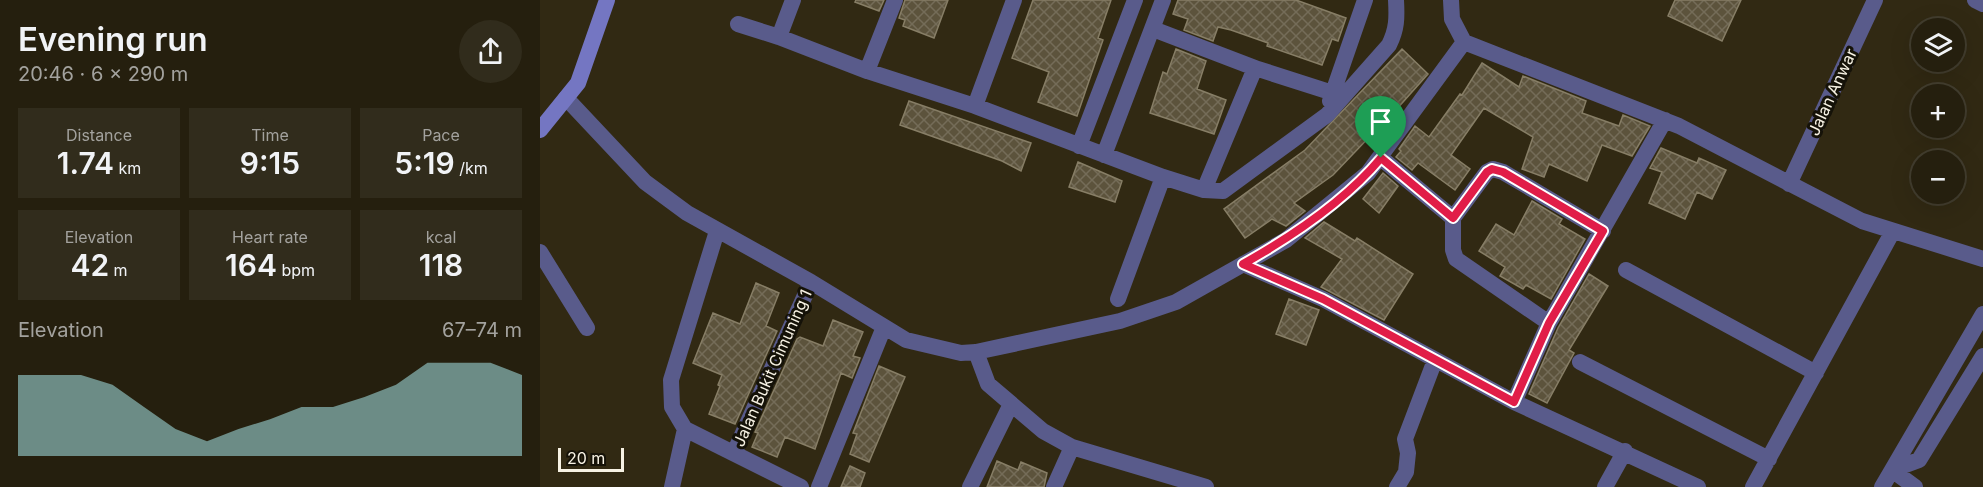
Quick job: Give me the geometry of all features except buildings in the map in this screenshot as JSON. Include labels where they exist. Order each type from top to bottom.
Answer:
[{"type":"main road","points":[[540,130],[578,83],[607,0]]},
{"type":"street","points":[[779,37],[793,0]]},
{"type":"street","points":[[867,71],[895,0]]},
{"type":"street","points":[[975,106],[1014,0]]},
{"type":"street","points":[[1079,146],[1135,0]]},
{"type":"street","points":[[1104,154],[1163,0]]},
{"type":"street","points":[[738,24],[779,37],[867,71],[975,106],[1163,177],[1204,190],[1223,191],[1327,115],[1389,45],[1395,33],[1396,0]]},
{"type":"street","points":[[1451,0],[1452,20],[1464,42],[1665,120],[1862,221],[1983,259]]},
{"type":"street","name":"Jalan Anwar","points":[[1789,184],[1875,0]]},
{"type":"street","points":[[1975,0],[1983,4]]},
{"type":"street","points":[[1327,115],[1363,1]]},
{"type":"street","points":[[1153,30],[1255,68],[1333,93]]},
{"type":"street","points":[[566,98],[645,182],[717,231],[811,282],[906,340],[961,353],[976,352],[1131,317],[1176,302],[1286,240],[1368,173],[1464,42]]},
{"type":"street","points":[[1204,190],[1255,68]]},
{"type":"street","points":[[1514,402],[1549,323],[1665,120]]},
{"type":"street","points":[[1381,158],[1453,218]]},
{"type":"street","points":[[1549,323],[1456,259],[1453,250],[1453,218],[1487,172],[1492,169],[1503,172],[1603,231]]},
{"type":"street","points":[[1118,299],[1163,177]]},
{"type":"street","points":[[717,231],[671,380],[672,407],[685,429],[734,453],[776,481],[801,487]]},
{"type":"street","points":[[1753,487],[1893,231]]},
{"type":"street","points":[[540,252],[588,328]]},
{"type":"street","points":[[1243,264],[1323,299],[1514,402],[1625,452],[1679,483],[1698,487]]},
{"type":"street","points":[[1626,270],[1816,373]]},
{"type":"street","name":"Jalan Bukit Cimuning 1","points":[[734,453],[811,282]]},
{"type":"street","points":[[1882,487],[1983,314]]},
{"type":"street","points":[[819,487],[884,327]]},
{"type":"street","points":[[976,352],[988,384],[1043,431],[1072,447],[1206,487]]},
{"type":"street","points":[[1892,470],[1918,460],[1983,356]]},
{"type":"street","points":[[1397,487],[1406,472],[1408,453],[1405,439],[1435,360]]},
{"type":"street","points":[[1580,362],[1769,459]]},
{"type":"street","points":[[970,487],[1011,404]]},
{"type":"street","points":[[672,487],[685,429]]},
{"type":"street","points":[[1054,487],[1072,447]]},
{"type":"street","points":[[1605,487],[1625,452]]},
{"type":"street","points":[[1892,470],[1915,487]]},
{"type":"route","points":[[1381,158],[1453,218],[1487,172],[1492,169],[1503,172],[1603,231],[1549,323],[1514,402],[1323,299],[1243,264],[1286,240],[1368,173],[1381,158]]}]
